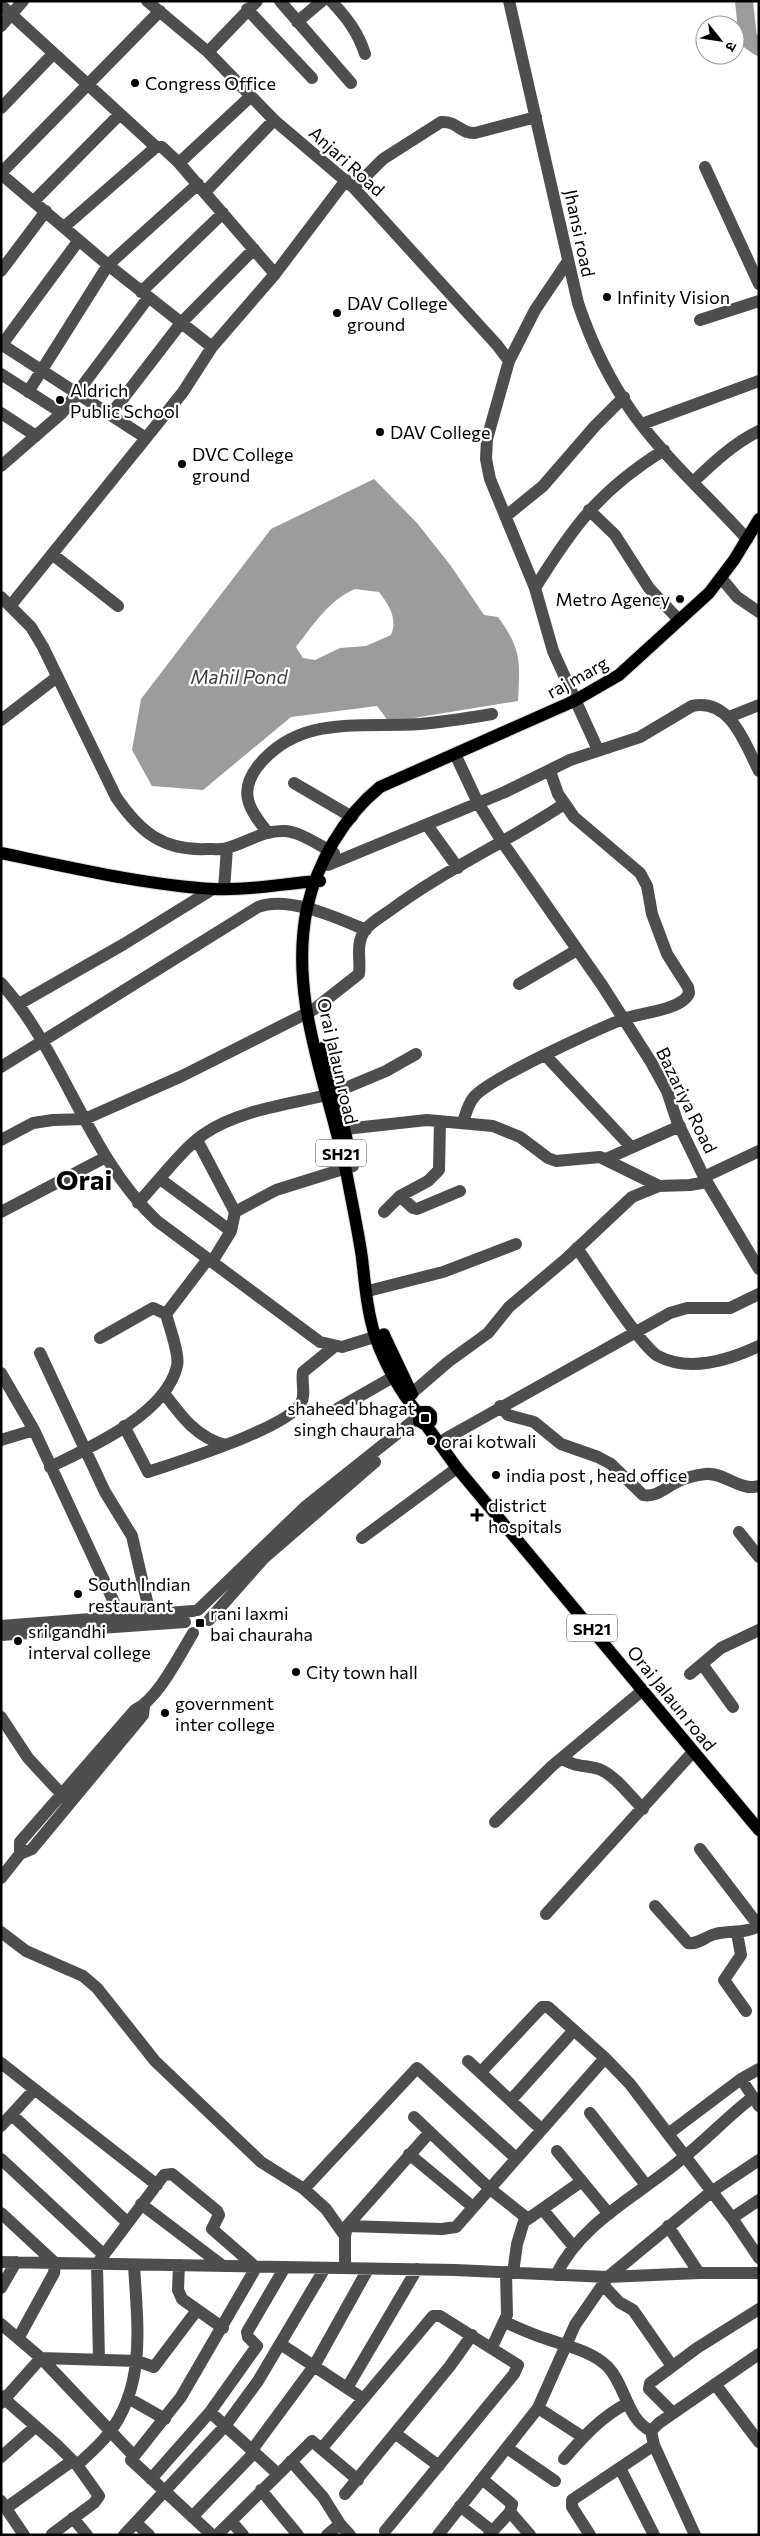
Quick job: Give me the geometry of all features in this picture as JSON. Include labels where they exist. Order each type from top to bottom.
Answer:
[{"type":"main road","name":"raj marg","points":[[380,787],[574,702],[618,675],[722,579],[759,519]]},
{"type":"main road","points":[[318,881],[352,817],[368,797],[380,787]]},
{"type":"main road","points":[[318,881],[328,865],[332,852],[380,787]]},
{"type":"main road","points":[[1,853],[80,870],[219,889],[318,881]]},
{"type":"main road","name":"Orai Jalaun road","points":[[318,881],[310,910],[310,1012],[349,1167],[380,1335],[393,1377],[457,1468],[759,1830]]},
{"type":"main road","name":"Orai Jalaun road","points":[[360,1227],[369,1310],[423,1419]]},
{"type":"main road","points":[[423,1419],[445,1439],[759,1820]]},
{"type":"street","points":[[1,26],[24,1]]},
{"type":"street","name":"Anjari Road","points":[[147,1],[208,52],[274,120],[350,184],[497,345],[509,361]]},
{"type":"street","points":[[280,1],[351,83]]},
{"type":"street","points":[[297,22],[322,1]]},
{"type":"street","points":[[331,1],[351,23],[359,36],[365,54]]},
{"type":"street","name":"Jhansi road","points":[[509,1],[578,303],[588,334],[624,397],[642,424],[747,539]]},
{"type":"street","points":[[1,5],[119,115],[156,147],[167,150],[275,274]]},
{"type":"street","points":[[208,52],[252,5],[312,78]]},
{"type":"street","points":[[160,12],[1,173],[108,265],[212,347]]},
{"type":"street","points":[[1,108],[54,54]]},
{"type":"street","points":[[179,163],[251,96]]},
{"type":"street","points":[[34,201],[119,115]]},
{"type":"street","points":[[332,852],[287,831],[257,834],[227,848],[196,850],[173,847],[158,840],[131,819],[116,797],[31,627],[6,601],[52,554],[183,392],[212,347],[350,184],[383,159],[442,122],[450,122],[468,134],[475,134],[536,117]]},
{"type":"street","points":[[28,392],[108,265],[201,188],[274,120]]},
{"type":"street","points":[[64,228],[156,147]]},
{"type":"street","points":[[705,166],[759,284]]},
{"type":"street","points":[[1,271],[46,211]]},
{"type":"street","points":[[1,466],[62,413],[78,394],[145,295],[223,213]]},
{"type":"street","points":[[79,240],[2,345],[146,438]]},
{"type":"street","points":[[111,414],[181,323],[254,249]]},
{"type":"street","points":[[568,260],[535,310],[509,361],[487,439],[486,459],[490,479],[535,588],[553,651],[574,702],[598,750]]},
{"type":"street","points":[[700,320],[759,301]]},
{"type":"street","points":[[1,374],[62,413]]},
{"type":"street","points":[[642,424],[759,381]]},
{"type":"street","points":[[506,516],[543,486],[595,426],[624,397]]},
{"type":"street","points":[[1,413],[36,436]]},
{"type":"street","points":[[693,482],[714,462],[748,436],[759,431]]},
{"type":"street","points":[[535,588],[562,544],[589,510],[631,471],[664,450]]},
{"type":"street","points":[[589,510],[615,535],[649,588],[679,620]]},
{"type":"street","points":[[52,554],[118,606]]},
{"type":"street","points":[[722,579],[737,597],[759,612]]},
{"type":"street","points":[[1,720],[57,678]]},
{"type":"street","points":[[328,865],[550,772],[570,760],[640,737],[692,706],[702,704],[729,716],[736,725],[759,771]]},
{"type":"street","points":[[729,716],[759,705]]},
{"type":"street","points":[[268,833],[251,811],[247,799],[247,788],[254,771],[266,756],[295,735],[313,730],[359,725],[422,724],[492,714]]},
{"type":"street","name":"Bazariya Road","points":[[455,754],[478,803],[503,843],[624,1019],[660,1077],[680,1126],[706,1180],[759,1269]]},
{"type":"street","points":[[463,1122],[474,1098],[482,1090],[546,1056],[624,1019],[669,1007],[685,1000],[688,996],[688,987],[667,954],[652,914],[647,886],[640,873],[629,861],[587,830],[574,817],[558,794],[550,772]]},
{"type":"street","points":[[294,784],[352,817]]},
{"type":"street","points":[[1,1140],[33,1123],[85,1119],[182,1076],[310,1012],[359,974],[358,956],[360,942],[366,930],[400,903],[503,843],[564,804]]},
{"type":"street","points":[[426,825],[458,868]]},
{"type":"street","points":[[20,1004],[219,889],[227,848]]},
{"type":"street","points":[[1,1067],[258,907],[269,902],[279,902],[310,910],[366,930]]},
{"type":"street","points":[[519,984],[577,950]]},
{"type":"street","points":[[1,983],[20,1004],[106,1157],[138,1203],[157,1221],[320,1342],[334,1346],[351,1345],[380,1335]]},
{"type":"street","points":[[138,1203],[197,1140],[220,1124],[260,1111],[332,1094],[362,1082],[416,1054]]},
{"type":"street","points":[[546,1056],[631,1147]]},
{"type":"street","points":[[384,1212],[400,1196],[428,1181],[439,1170],[440,1120]]},
{"type":"street","points":[[340,1129],[440,1120],[463,1122],[506,1130],[556,1161],[593,1156],[606,1159],[659,1186]]},
{"type":"street","points":[[606,1159],[680,1126]]},
{"type":"street","points":[[166,1314],[210,1261],[231,1231],[235,1212],[197,1140]]},
{"type":"street","points":[[412,1394],[448,1362],[488,1333],[509,1307],[632,1197],[659,1186],[690,1185],[706,1180],[759,1151]]},
{"type":"street","points":[[1,1212],[106,1157]]},
{"type":"street","points":[[235,1212],[276,1190],[349,1167]]},
{"type":"street","points":[[160,1179],[231,1231]]},
{"type":"street","points":[[400,1196],[413,1208],[418,1209],[460,1191]]},
{"type":"street","points":[[372,1290],[443,1272],[516,1244]]},
{"type":"street","points":[[577,1248],[652,1352],[659,1356],[705,1364],[724,1360],[759,1346]]},
{"type":"street","points":[[445,1439],[500,1406],[679,1310],[730,1308],[759,1294]]},
{"type":"street","points":[[100,1338],[154,1308],[166,1314]]},
{"type":"street","points":[[50,1467],[86,1449],[124,1426],[161,1399],[178,1366],[166,1314]]},
{"type":"street","points":[[124,1426],[148,1472],[226,1445],[263,1429],[297,1408],[303,1398],[303,1372],[334,1346]]},
{"type":"street","points":[[40,1353],[105,1492],[132,1536],[150,1614]]},
{"type":"street","points":[[1,1373],[34,1430],[120,1615]]},
{"type":"street","points":[[337,1409],[393,1377]]},
{"type":"street","points":[[164,1393],[180,1414],[209,1440],[226,1445]]},
{"type":"street","points":[[500,1406],[508,1415],[534,1422],[561,1444],[598,1457],[610,1464],[643,1495],[654,1495],[679,1481],[708,1473],[747,1486],[759,1486]]},
{"type":"street","points":[[423,1419],[264,1558],[209,1620],[205,1631],[194,1633],[188,1629],[185,1622],[188,1615],[196,1611],[306,1507],[423,1419]]},
{"type":"street","points":[[1,1440],[34,1430]]},
{"type":"street","points":[[362,1538],[457,1468]]},
{"type":"street","points":[[739,1532],[759,1557]]},
{"type":"street","points":[[1,1626],[120,1615],[196,1611],[205,1613],[209,1620]]},
{"type":"street","points":[[1,1635],[185,1622]]},
{"type":"street","points":[[690,1674],[721,1648],[759,1630]]},
{"type":"street","points":[[1,1878],[20,1854],[20,1842],[65,1798],[135,1710],[144,1706],[164,1680],[194,1633]]},
{"type":"street","points":[[702,1664],[734,1707]]},
{"type":"street","points":[[495,1822],[520,1795],[643,1690]]},
{"type":"street","points":[[1,1717],[28,1758],[65,1798]]},
{"type":"street","points":[[546,1914],[643,1809],[692,1752]]},
{"type":"street","points":[[562,1758],[569,1764],[599,1770],[609,1775],[643,1809]]},
{"type":"street","points":[[655,1906],[688,1943],[692,1944],[715,1934],[747,1932],[759,1926],[700,1849]]},
{"type":"street","points":[[1,1932],[26,1951],[77,1973],[96,1988],[155,2061],[261,2162],[304,2189],[346,2231],[452,2229],[459,2224],[605,2058]]},
{"type":"street","points":[[737,1933],[741,1955],[724,1980],[746,2011]]},
{"type":"street","points":[[481,2072],[542,2007],[548,2007],[605,2058],[630,2084],[684,2158],[732,2218],[754,2241],[759,2258]]},
{"type":"street","points":[[510,2100],[574,2030]]},
{"type":"street","points":[[468,2060],[541,2129]]},
{"type":"street","points":[[1,2063],[157,2185]]},
{"type":"street","points":[[304,2189],[417,2068],[516,2158]]},
{"type":"street","points":[[668,2134],[741,2079],[759,2069]]},
{"type":"street","points":[[556,2274],[573,2246],[609,2214],[756,2101],[741,2079]]},
{"type":"street","points":[[1,2126],[34,2090]]},
{"type":"street","points":[[590,2113],[646,2185]]},
{"type":"street","points":[[12,2115],[128,2223]]},
{"type":"street","points":[[414,2118],[489,2188],[525,2218],[531,2219],[582,2181]]},
{"type":"street","points":[[345,2268],[346,2231],[409,2154],[430,2132]]},
{"type":"street","points":[[557,2151],[609,2214]]},
{"type":"street","points":[[409,2154],[473,2207]]},
{"type":"street","points":[[1,2159],[101,2259]]},
{"type":"street","points":[[438,2534],[538,2408],[575,2325],[606,2281],[668,2226],[711,2192],[759,2160]]},
{"type":"street","points":[[99,2360],[101,2259],[164,2175],[172,2174],[217,2211],[219,2215],[212,2229],[254,2266]]},
{"type":"street","points":[[732,2218],[759,2200]]},
{"type":"street","points":[[141,2204],[223,2266]]},
{"type":"street","points":[[543,2210],[573,2246]]},
{"type":"street","points":[[1,2213],[55,2263]]},
{"type":"street","points":[[492,2347],[506,2322],[510,2272],[525,2218]]},
{"type":"street","points":[[668,2226],[699,2273]]},
{"type":"street","points":[[1,2262],[55,2263],[101,2259],[134,2265],[417,2269],[556,2274],[606,2281],[699,2273],[759,2273]]},
{"type":"street","points":[[1,2288],[16,2262]]},
{"type":"street","points":[[19,2337],[54,2273],[55,2263]]},
{"type":"street","points":[[24,2535],[4,2505],[74,2463],[110,2432],[128,2398],[137,2361],[134,2265]]},
{"type":"street","points":[[179,2265],[180,2295],[197,2310],[223,2328]]},
{"type":"street","points":[[212,2535],[132,2463],[131,2458],[165,2419],[196,2374],[253,2277],[254,2266]]},
{"type":"street","points":[[150,2479],[210,2412],[257,2346],[248,2338],[247,2332],[285,2267]]},
{"type":"street","points":[[124,2535],[225,2426],[258,2382],[282,2345],[325,2268]]},
{"type":"street","points":[[192,2517],[253,2451],[314,2366],[368,2269]]},
{"type":"street","points":[[347,2388],[417,2269]]},
{"type":"street","points":[[606,2281],[619,2302],[633,2310],[672,2366]]},
{"type":"street","points":[[673,2414],[649,2389],[649,2386],[672,2366],[759,2309]]},
{"type":"street","points":[[52,2534],[94,2503],[99,2496],[74,2463],[3,2399],[41,2358],[137,2361],[154,2367],[197,2310]]},
{"type":"street","points":[[322,2448],[362,2398],[433,2316],[440,2316],[518,2365],[385,2531]]},
{"type":"street","points":[[506,2322],[565,2344],[598,2359],[607,2367],[618,2380],[628,2403],[641,2425],[651,2431],[654,2445],[695,2535]]},
{"type":"street","points":[[1,2324],[19,2337],[41,2358],[133,2455]]},
{"type":"street","points":[[345,2494],[396,2434],[472,2335]]},
{"type":"street","points":[[282,2345],[362,2398]]},
{"type":"street","points":[[651,2431],[759,2354]]},
{"type":"street","points":[[715,2384],[759,2442]]},
{"type":"street","points":[[128,2398],[165,2419]]},
{"type":"street","points":[[564,2458],[583,2438],[617,2408],[628,2403]]},
{"type":"street","points":[[538,2408],[583,2438]]},
{"type":"street","points":[[210,2412],[278,2474]]},
{"type":"street","points":[[1,2457],[35,2427]]},
{"type":"street","points":[[396,2434],[438,2466]]},
{"type":"street","points":[[217,2535],[312,2441],[358,2480]]},
{"type":"street","points":[[590,2535],[572,2507],[572,2500],[654,2445]]},
{"type":"street","points":[[507,2448],[555,2480]]},
{"type":"street","points":[[291,2461],[323,2497],[340,2524],[350,2535]]},
{"type":"street","points":[[620,2468],[654,2535]]},
{"type":"street","points":[[460,2506],[491,2533],[510,2512],[512,2504],[510,2500],[482,2479]]},
{"type":"street","points":[[261,2490],[298,2535]]},
{"type":"street","points":[[510,2512],[530,2535]]},
{"type":"street","points":[[73,2518],[87,2535]]},
{"type":"street","points":[[231,2521],[243,2535]]},
{"type":"street","points":[[136,2523],[149,2535]]},
{"type":"street","points":[[327,2535],[340,2524]]},
{"type":"water","name":"Mahil Pond","points":[[374,479],[417,523],[451,566],[484,615],[498,617],[506,628],[518,657],[518,701],[389,722],[377,706],[291,717],[203,790],[152,786],[132,750],[141,699],[271,529]],"holes":[[[355,589],[379,592],[389,607],[393,618],[391,635],[366,646],[340,648],[315,660],[303,658],[296,647],[329,606]]]},
{"type":"waterway","points":[[744,1],[748,39],[759,47]]},
{"type":"place","name":"Congress Office","points":[[135,83]]},
{"type":"place","name":"Infinity Vision","points":[[607,297]]},
{"type":"place","name":"DAV College ground","points":[[337,313]]},
{"type":"place","name":"Aldrich Public School","points":[[60,400]]},
{"type":"place","name":"DAV College","points":[[380,432]]},
{"type":"place","name":"DVC College ground","points":[[182,464]]},
{"type":"place","name":"Metro Agency","points":[[680,599]]},
{"type":"place","name":"shaheed bhagat singh chauraha","points":[[425,1418]]},
{"type":"place","name":"orai kotwali","points":[[431,1441]]},
{"type":"place","name":"india post , head office","points":[[496,1475]]},
{"type":"place","name":"district hospitals","points":[[477,1515]]},
{"type":"place","name":"South Indian restaurant","points":[[78,1594]]},
{"type":"place","name":"rani laxmi bai chauraha","points":[[200,1623]]},
{"type":"place","name":"sri gandhi interval college","points":[[18,1641]]},
{"type":"place","name":"City town hall","points":[[296,1672]]},
{"type":"place","name":"government inter college","points":[[165,1713]]},
{"type":"district","name":"Orai","points":[[84,1179]]}]
